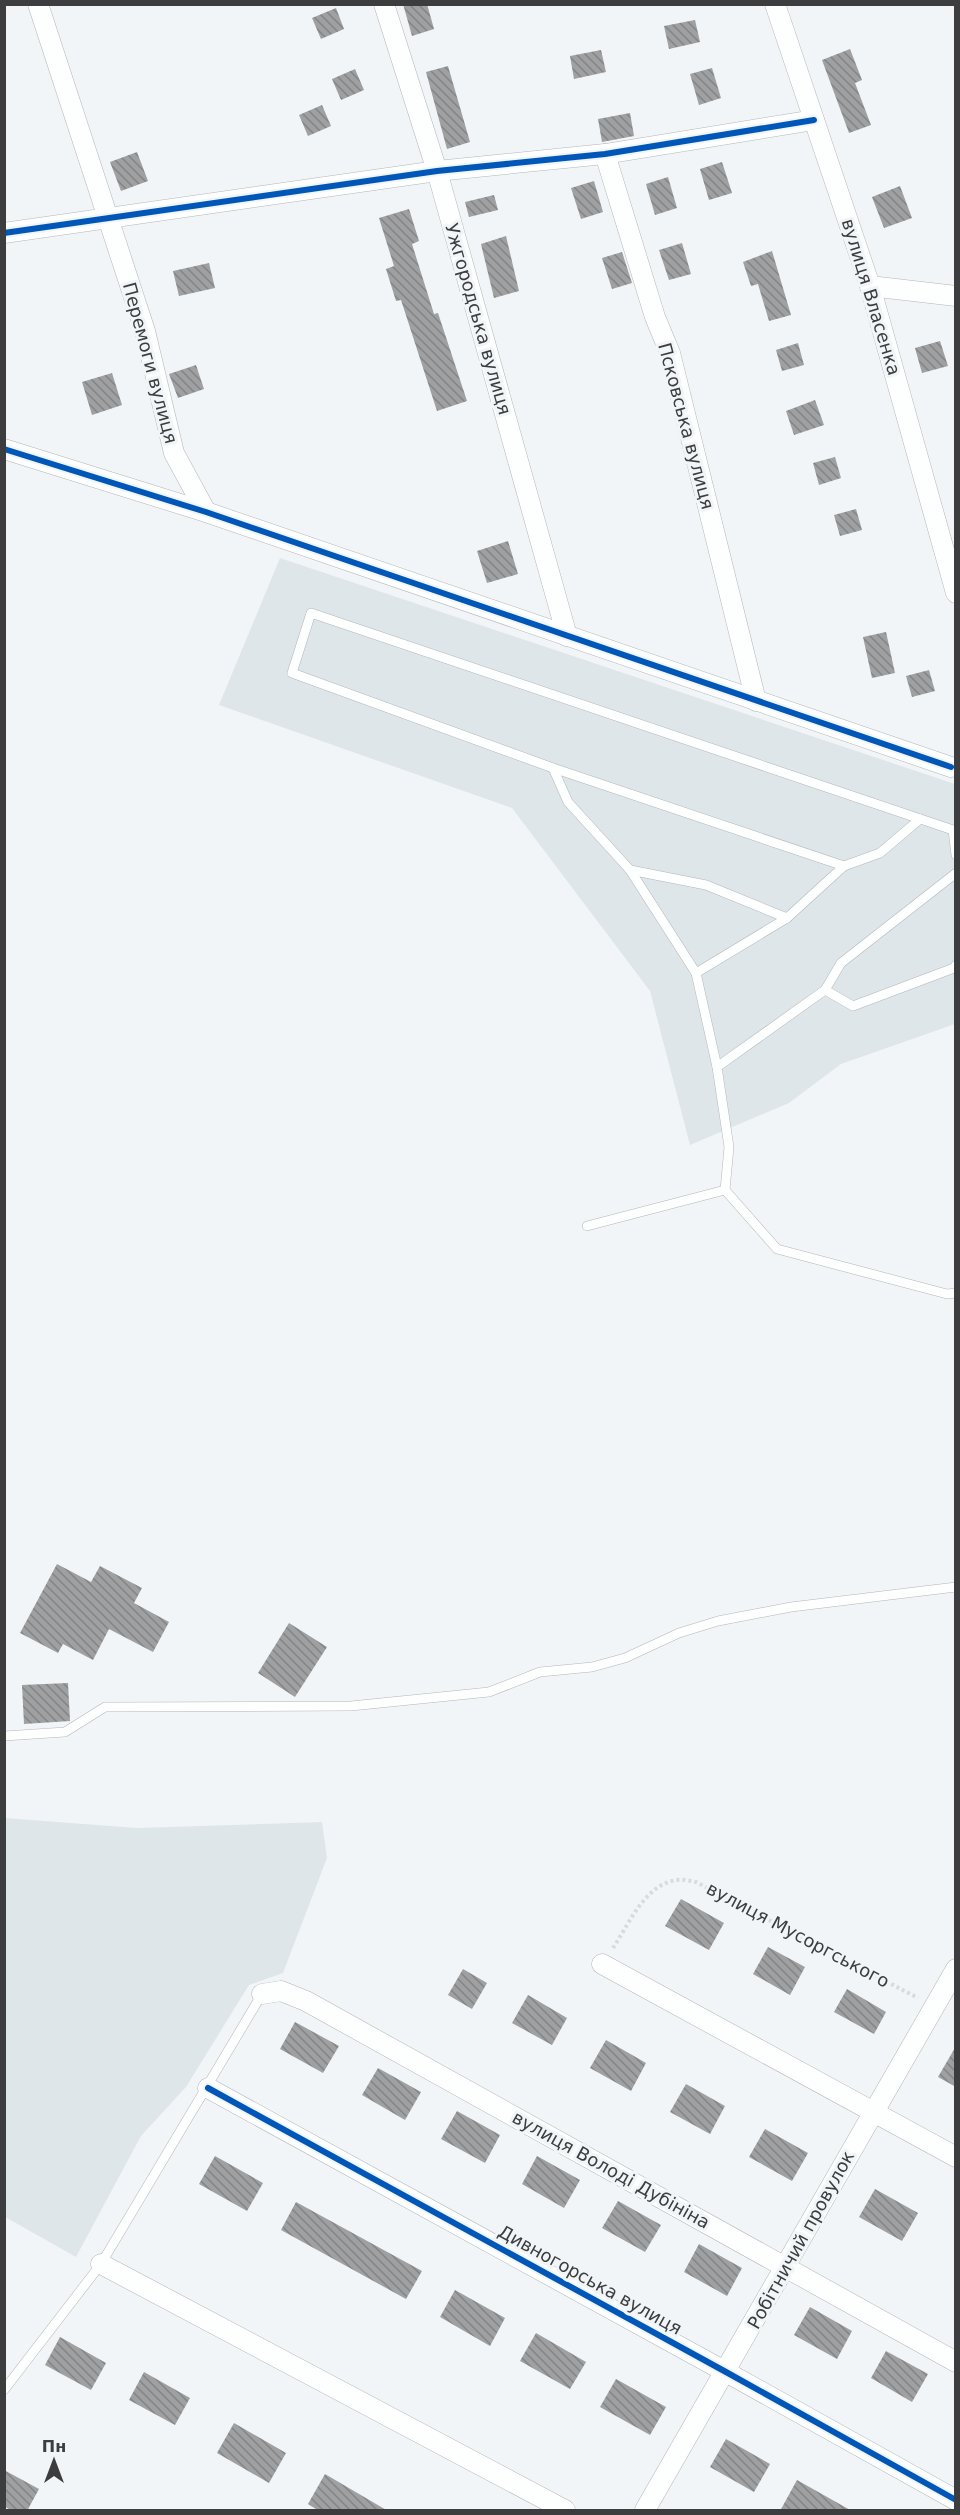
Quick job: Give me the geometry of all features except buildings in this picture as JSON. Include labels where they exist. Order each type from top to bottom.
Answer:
[{"type":"street","name":"Перемоги вулиця","points":[[38,4],[145,331],[174,453],[206,512]]},
{"type":"street","name":"Ужгородська вулиця","points":[[384,4],[437,171],[567,636]]},
{"type":"street","name":"вулиця Власенка","points":[[775,4],[870,286],[956,593]]},
{"type":"street","points":[[4,233],[437,171],[605,154],[814,120]]},
{"type":"street","name":"Псковська вулиця","points":[[605,154],[655,316],[670,353],[756,701]]},
{"type":"street","points":[[870,286],[956,296]]},
{"type":"street","points":[[4,449],[206,512],[951,767]]},
{"type":"street","points":[[602,1964],[956,2157]]},
{"type":"street","name":"Робітничий провулок","points":[[645,2511],[956,1970]]},
{"type":"street","name":"вулиця Володі Дубініна","points":[[262,1994],[281,1991],[306,2001],[956,2362]]},
{"type":"street","name":"Дивногорська вулиця","points":[[208,2088],[956,2500]]},
{"type":"street","points":[[101,2264],[565,2511]]},
{"type":"lane","points":[[844,866],[553,768],[292,673],[311,614],[954,830],[956,855]]},
{"type":"lane","points":[[553,768],[568,802],[630,870],[696,973],[717,1067],[729,1147],[725,1190],[777,1249],[947,1294],[956,1293]]},
{"type":"lane","points":[[696,973],[787,918],[844,866],[880,853],[920,819]]},
{"type":"lane","points":[[630,870],[706,885],[787,918]]},
{"type":"lane","points":[[717,1067],[825,990],[841,963],[956,873]]},
{"type":"lane","points":[[825,990],[853,1005],[954,968],[956,965]]},
{"type":"lane","points":[[587,1226],[725,1190]]},
{"type":"lane","points":[[4,1736],[65,1732],[105,1707],[351,1706],[489,1692],[540,1672],[592,1667],[625,1658],[679,1633],[718,1621],[791,1607],[956,1587]]},
{"type":"lane","points":[[4,2390],[101,2264],[262,1994]]},
{"type":"shaded area","points":[[280,558],[955,784],[955,1024],[841,1064],[789,1103],[690,1145],[650,991],[512,808],[219,705]]},
{"type":"shaded area","points":[[5,1818],[137,1828],[322,1822],[327,1858],[283,1973],[249,1985],[186,2087],[141,2136],[76,2257],[5,2217]]},
{"type":"cycle path","points":[[4,233],[437,171],[605,154],[814,120]]},
{"type":"cycle path","points":[[4,449],[206,512],[951,767]]},
{"type":"cycle path","points":[[208,2088],[956,2500]]}]
